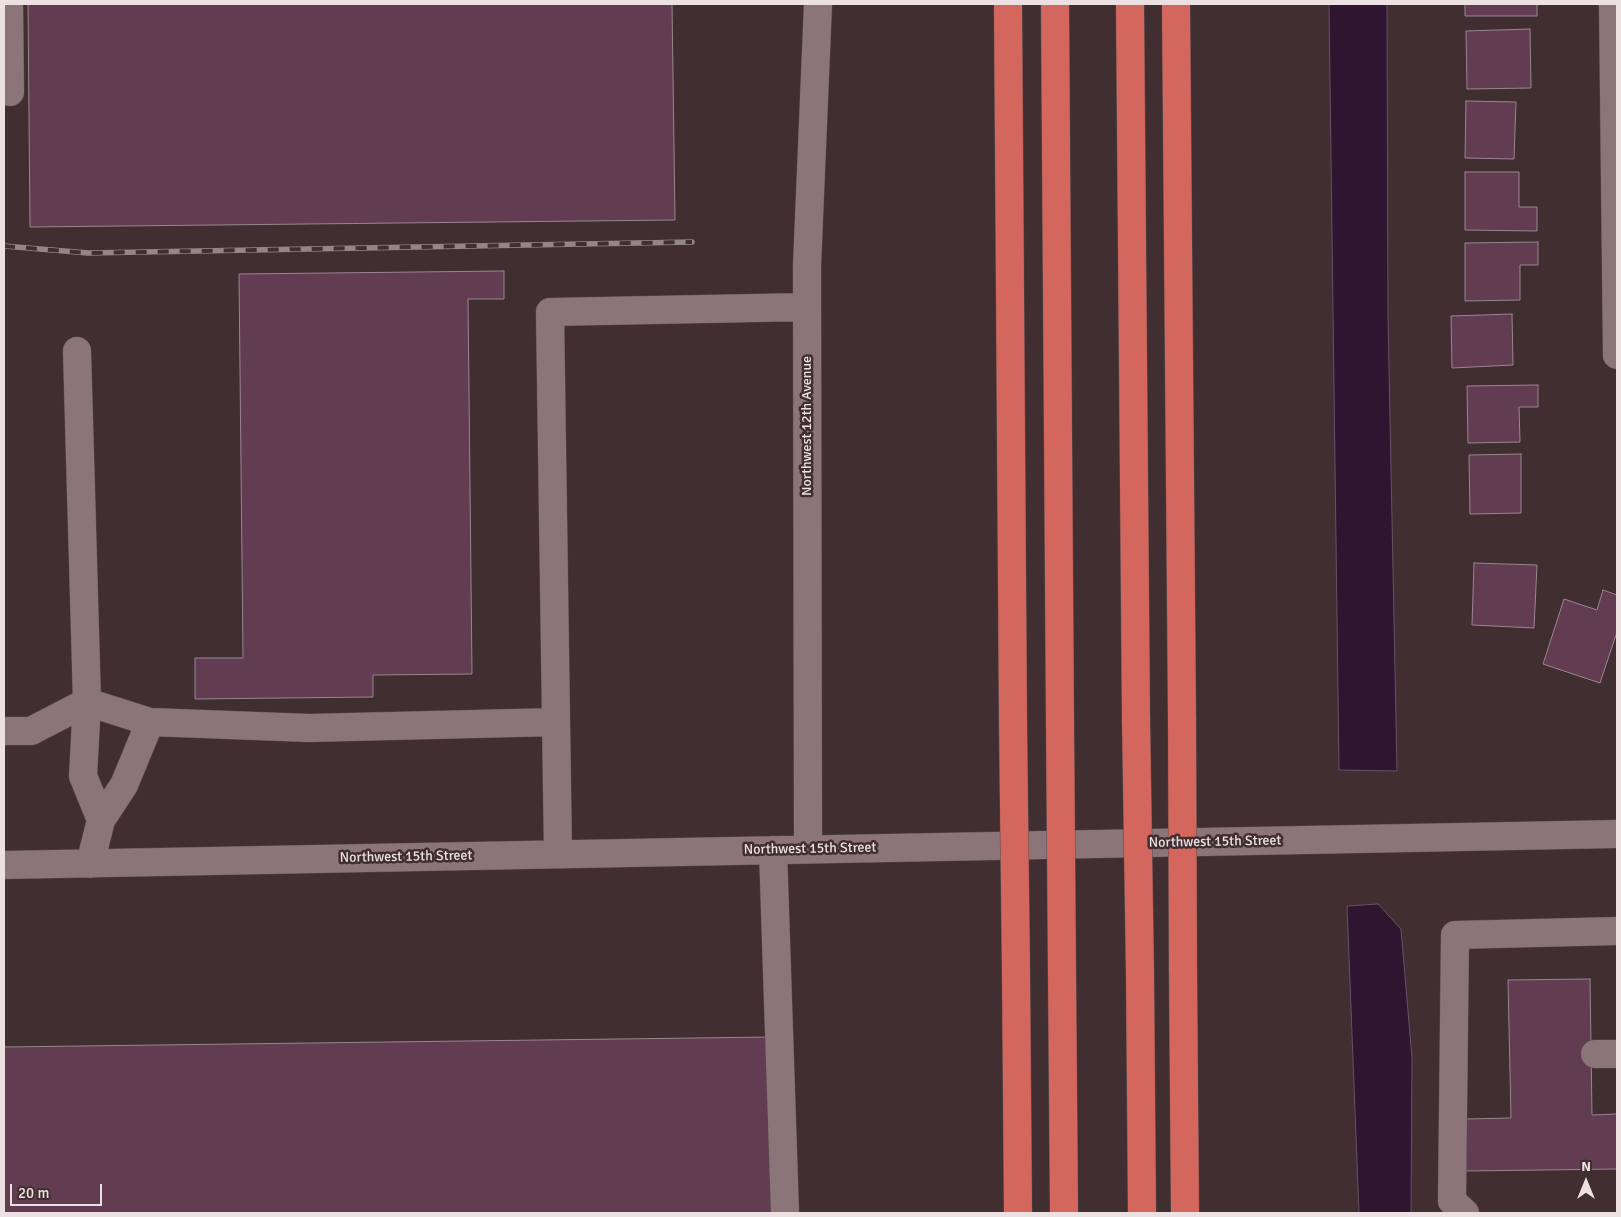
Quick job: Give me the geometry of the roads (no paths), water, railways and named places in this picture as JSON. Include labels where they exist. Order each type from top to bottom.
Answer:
[{"type":"highway","points":[[1008,4],[1018,1213]]},
{"type":"highway","points":[[1055,4],[1064,1213]]},
{"type":"highway","points":[[1130,4],[1142,1213]]},
{"type":"highway","points":[[1176,4],[1185,1213]]},
{"type":"street","points":[[10,4],[10,92]]},
{"type":"street","name":"Northwest 12th Avenue","points":[[808,849],[807,266],[818,4]]},
{"type":"street","points":[[1613,4],[1617,355]]},
{"type":"street","points":[[558,854],[550,312],[807,307]]},
{"type":"street","points":[[77,351],[87,702],[82,776],[101,820]]},
{"type":"street","points":[[4,731],[32,731],[87,702],[150,722],[309,728],[556,722]]},
{"type":"street","points":[[90,864],[101,820],[124,785],[150,722]]},
{"type":"street","name":"Northwest 15th Street","points":[[4,866],[1617,834]]},
{"type":"street","points":[[773,850],[785,1213]]},
{"type":"street","points":[[1465,1213],[1452,1201],[1455,935],[1617,931]]},
{"type":"railway","points":[[4,246],[88,253],[692,242]]}]
